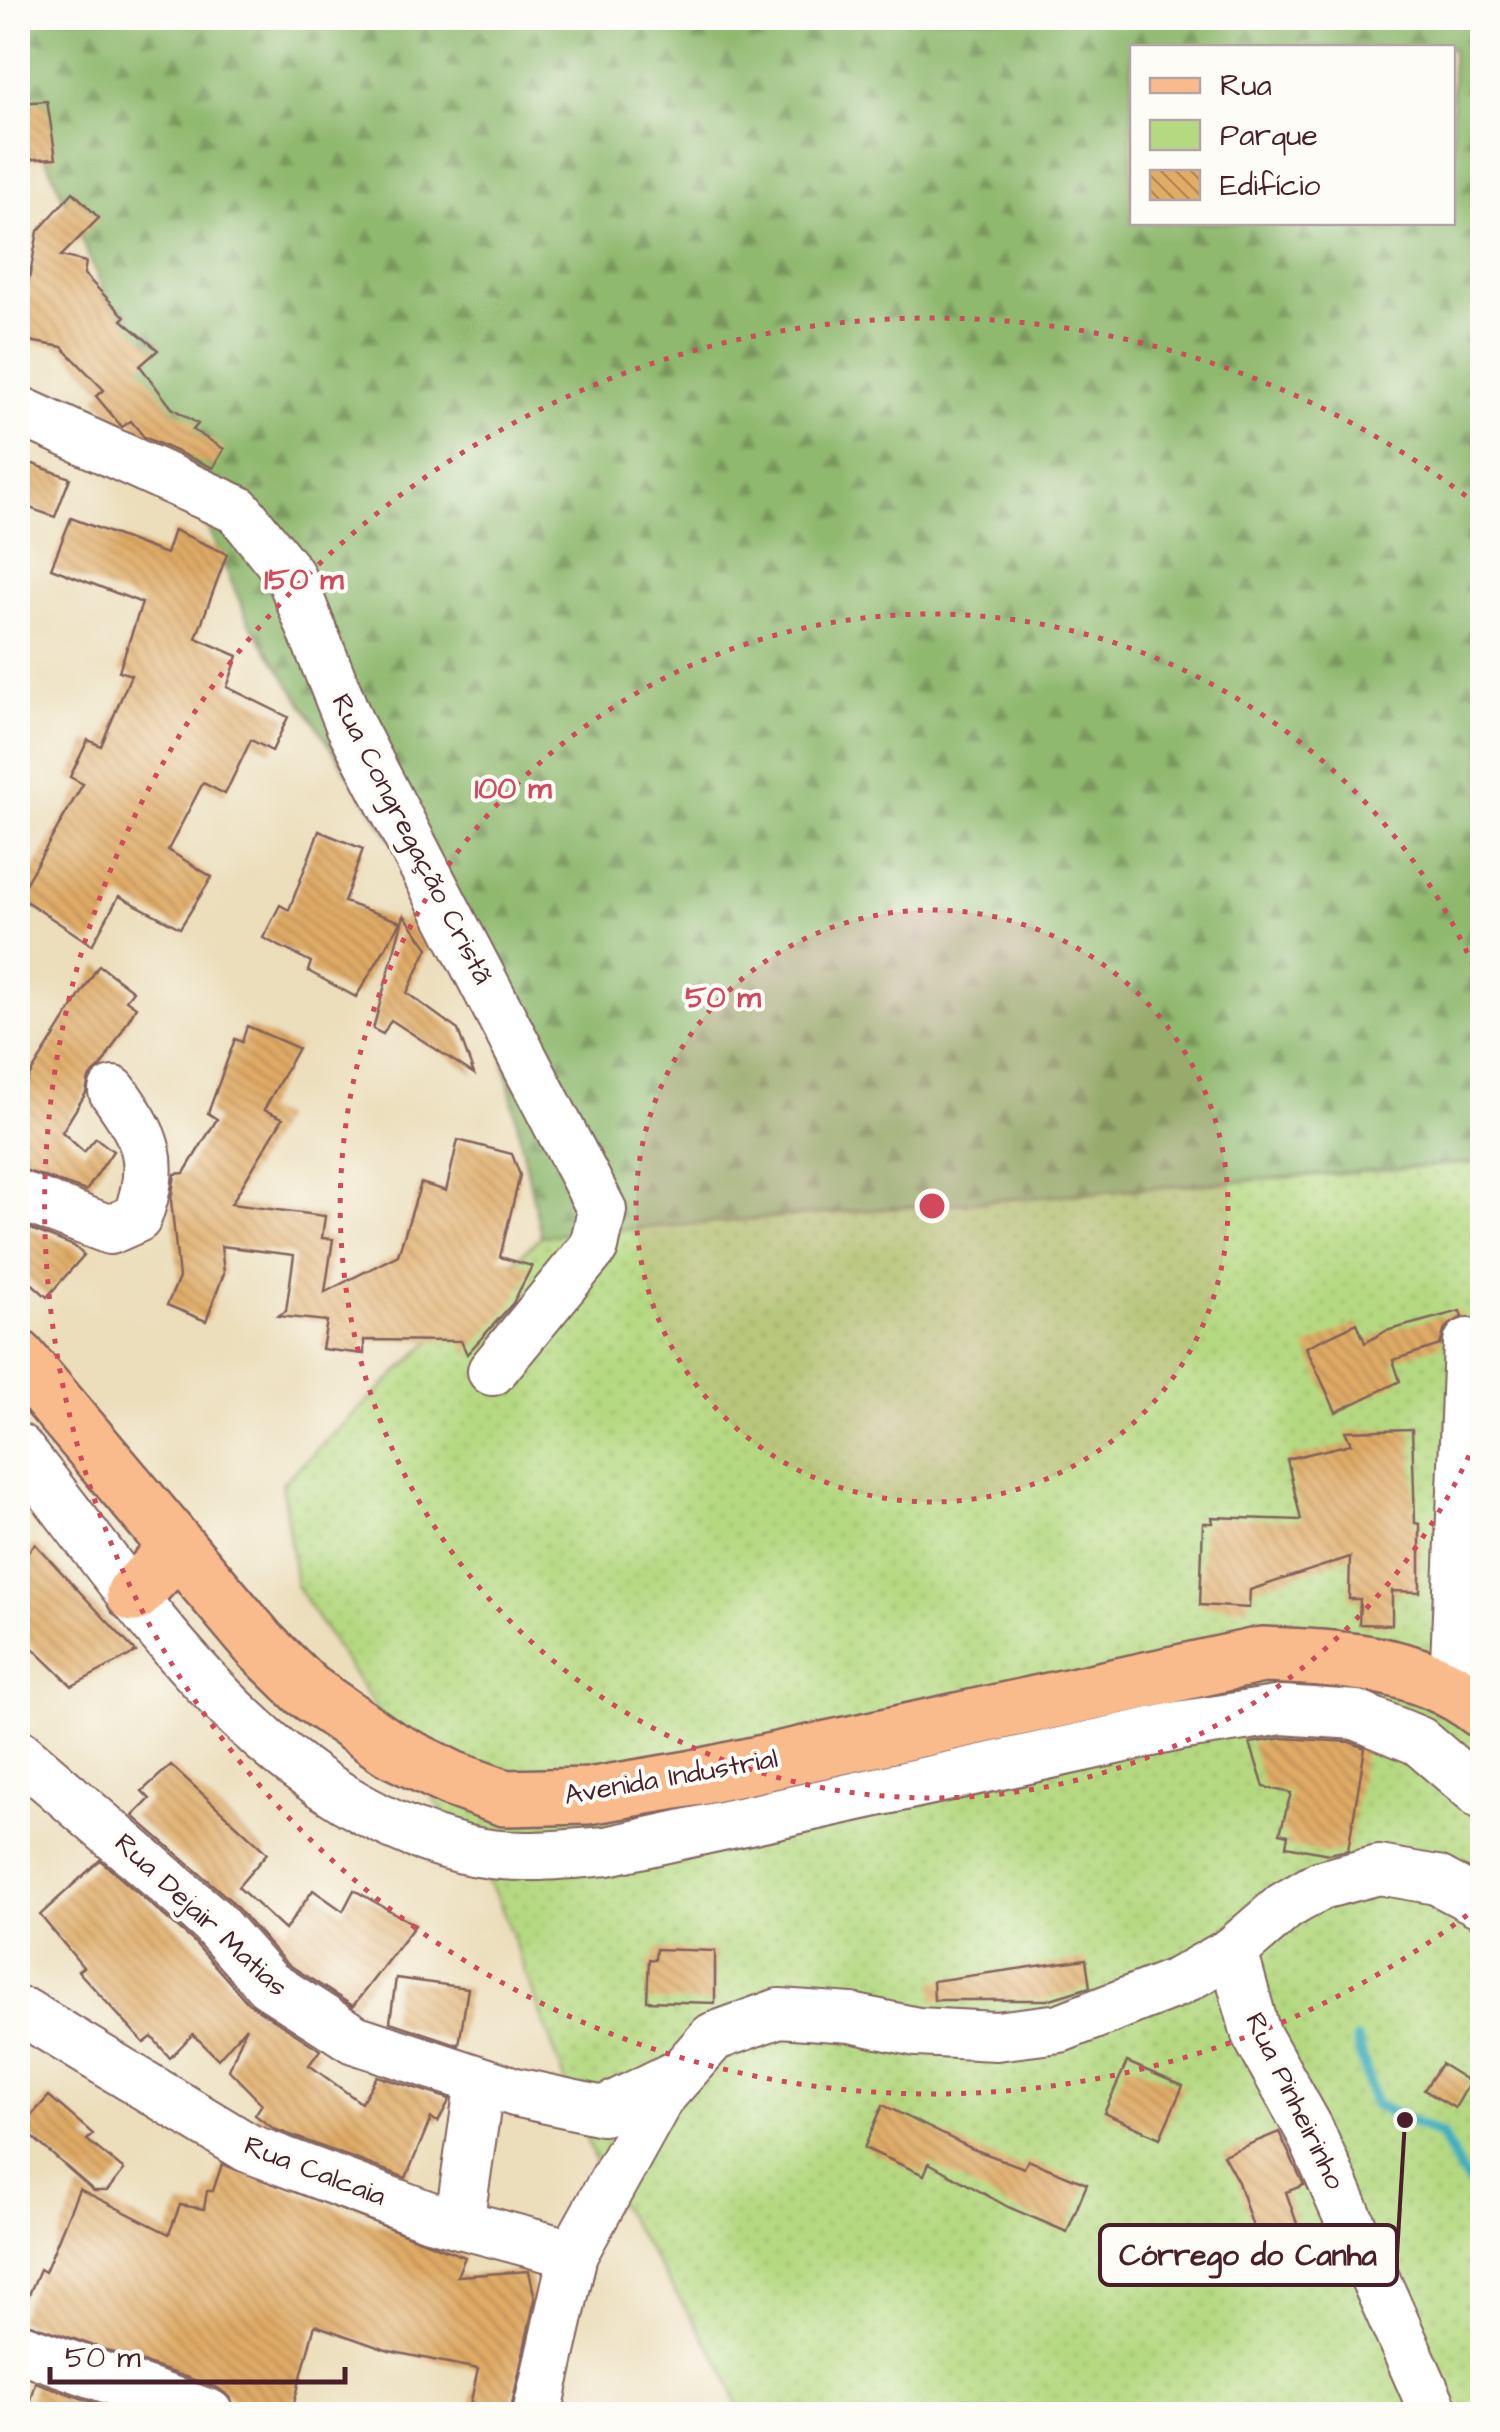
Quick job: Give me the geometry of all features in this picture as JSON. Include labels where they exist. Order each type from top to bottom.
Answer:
[{"type":"main road","name":"Avenida Industrial","points":[[18,1358],[260,1645],[318,1699],[388,1748],[452,1779],[505,1798],[588,1796],[694,1778],[1262,1654],[1341,1658],[1406,1672],[1468,1699]]},
{"type":"main road","points":[[134,1594],[177,1549]]},
{"type":"street","name":"Rua Congregação Cristã","points":[[18,410],[238,510],[290,576],[350,725],[602,1210],[594,1247],[492,1371]]},
{"type":"street","points":[[18,1196],[110,1230],[137,1218],[150,1182],[145,1142],[113,1092]]},
{"type":"street","points":[[1468,1343],[1468,1699]]},
{"type":"street","name":"Avenida Industrial","points":[[25,1478],[266,1742],[346,1800],[421,1837],[467,1850],[529,1858],[608,1852],[1180,1726],[1282,1710],[1356,1716],[1419,1741],[1482,1795]]},
{"type":"street","name":"Rua Dejair Matias","points":[[18,1752],[212,1921],[268,1984],[354,2039],[480,2081],[603,2111],[681,2073]]},
{"type":"street","points":[[537,2414],[573,2254],[660,2096],[713,2036],[779,2013],[850,2018],[916,2032],[996,2036],[1060,2028],[1178,1982],[1233,1951],[1285,1906],[1309,1892],[1379,1870],[1437,1880],[1482,1904]]},
{"type":"street","name":"Rua Pinheirinho","points":[[1233,1951],[1256,2034],[1342,2200],[1435,2414]]},
{"type":"street","name":"Rua Calcaia","points":[[25,2013],[248,2148],[459,2224],[573,2254]]},
{"type":"street","points":[[459,2224],[480,2081]]},
{"type":"street","points":[[18,2347],[209,2414]]},
{"type":"green space","points":[[18,18],[1482,18],[1482,1162],[541,1236],[489,988],[249,622],[34,131],[18,107]]},
{"type":"green space","points":[[1482,1162],[1482,2414],[741,2414],[726,2372],[600,2175],[498,1898],[296,1585],[282,1483],[541,1236]]},
{"type":"building","points":[[47,101],[56,158],[18,160],[18,103]]},
{"type":"building","points":[[73,192],[99,218],[61,256],[86,262],[84,274],[125,317],[122,320],[158,350],[140,366],[172,408],[198,424],[193,430],[224,449],[213,468],[144,437],[131,421],[122,427],[96,396],[104,390],[62,347],[18,339],[38,231]]},
{"type":"building","points":[[28,462],[70,478],[55,517],[18,504]]},
{"type":"building","points":[[71,518],[166,554],[174,530],[227,554],[196,638],[238,656],[227,687],[288,717],[272,751],[251,740],[225,794],[203,783],[168,850],[212,877],[180,928],[119,896],[92,945],[18,896],[83,784],[70,777],[88,740],[101,746],[131,675],[119,671],[142,603],[51,568]]},
{"type":"building","points":[[319,831],[363,849],[344,902],[401,922],[356,997],[308,971],[311,962],[263,938],[280,905],[289,910]]},
{"type":"building","points":[[404,915],[428,948],[407,993],[458,1030],[474,1074],[391,1020],[383,1034],[373,1029]]},
{"type":"building","points":[[99,965],[133,991],[126,1000],[136,1007],[101,1067],[89,1078],[86,1093],[62,1132],[84,1152],[96,1138],[113,1151],[86,1191],[18,1168],[18,1094]]},
{"type":"building","points":[[247,1026],[298,1048],[264,1110],[283,1118],[231,1204],[325,1216],[322,1238],[333,1239],[325,1292],[398,1255],[421,1183],[446,1191],[458,1140],[512,1154],[520,1175],[500,1257],[532,1266],[513,1303],[467,1354],[461,1341],[364,1340],[364,1354],[322,1349],[327,1321],[278,1316],[286,1311],[294,1255],[221,1246],[224,1273],[206,1321],[167,1305],[179,1278],[171,1200],[175,1174],[184,1173],[217,1119],[208,1113],[235,1039],[242,1042]]},
{"type":"building","points":[[21,1225],[74,1246],[84,1255],[47,1297],[18,1271]]},
{"type":"building","points":[[1460,1311],[1462,1317],[1445,1328],[1440,1345],[1393,1360],[1400,1381],[1336,1412],[1306,1347],[1357,1323],[1365,1343],[1386,1331]]},
{"type":"building","points":[[1412,1429],[1415,1523],[1420,1524],[1420,1592],[1392,1591],[1392,1625],[1359,1624],[1360,1599],[1349,1599],[1350,1557],[1250,1590],[1249,1608],[1200,1605],[1203,1523],[1213,1523],[1212,1517],[1301,1520],[1287,1459],[1351,1444],[1345,1431]]},
{"type":"building","points":[[35,1544],[136,1652],[72,1686],[18,1634],[18,1563]]},
{"type":"building","points":[[1283,1738],[1350,1742],[1365,1748],[1348,1850],[1329,1854],[1286,1846],[1288,1835],[1280,1833],[1291,1793],[1264,1787],[1250,1743]]},
{"type":"building","points":[[171,1765],[267,1853],[238,1887],[285,1930],[313,1890],[343,1911],[354,1890],[415,1925],[353,2006],[286,1963],[230,1900],[133,1816],[150,1799],[142,1791]]},
{"type":"building","points":[[100,1860],[193,1941],[248,2003],[320,2050],[309,2065],[361,2103],[377,2076],[450,2099],[438,2122],[431,2118],[406,2178],[274,2129],[255,2115],[262,2104],[229,2070],[246,2027],[218,2059],[193,2034],[170,2058],[152,2037],[144,2043],[78,1971],[83,1967],[40,1915]]},
{"type":"building","points":[[656,1949],[715,1951],[715,2003],[647,2001],[649,1959],[655,1960]]},
{"type":"building","points":[[1086,1959],[1090,1987],[1047,2000],[934,2000],[933,1981]]},
{"type":"building","points":[[396,1978],[468,1988],[459,2045],[390,2022]]},
{"type":"building","points":[[1127,2062],[1183,2086],[1160,2138],[1104,2113]]},
{"type":"building","points":[[1441,2064],[1470,2082],[1455,2108],[1424,2090]]},
{"type":"building","points":[[49,2096],[93,2134],[87,2140],[124,2170],[107,2191],[94,2191],[21,2127]]},
{"type":"building","points":[[883,2105],[973,2149],[1024,2168],[1028,2160],[1087,2184],[1067,2232],[1008,2207],[929,2163],[924,2175],[864,2148]]},
{"type":"building","points":[[1279,2132],[1304,2185],[1286,2192],[1305,2247],[1269,2259],[1267,2252],[1262,2254],[1238,2182],[1223,2155]]},
{"type":"building","points":[[222,2164],[465,2257],[457,2276],[529,2271],[535,2299],[510,2414],[468,2414],[478,2369],[389,2351],[315,2325],[291,2414],[236,2414],[230,2397],[218,2388],[18,2320],[40,2269],[45,2272],[79,2189],[169,2234],[180,2205],[204,2209],[207,2191],[213,2191]]},
{"type":"building","points":[[35,2382],[127,2414],[26,2414]]},
{"type":"waterway","points":[[1357,2040],[1375,2105],[1442,2135],[1460,2171],[1482,2195]]},
{"type":"place","name":"Córrego do Canha","points":[[1405,2120]]}]
